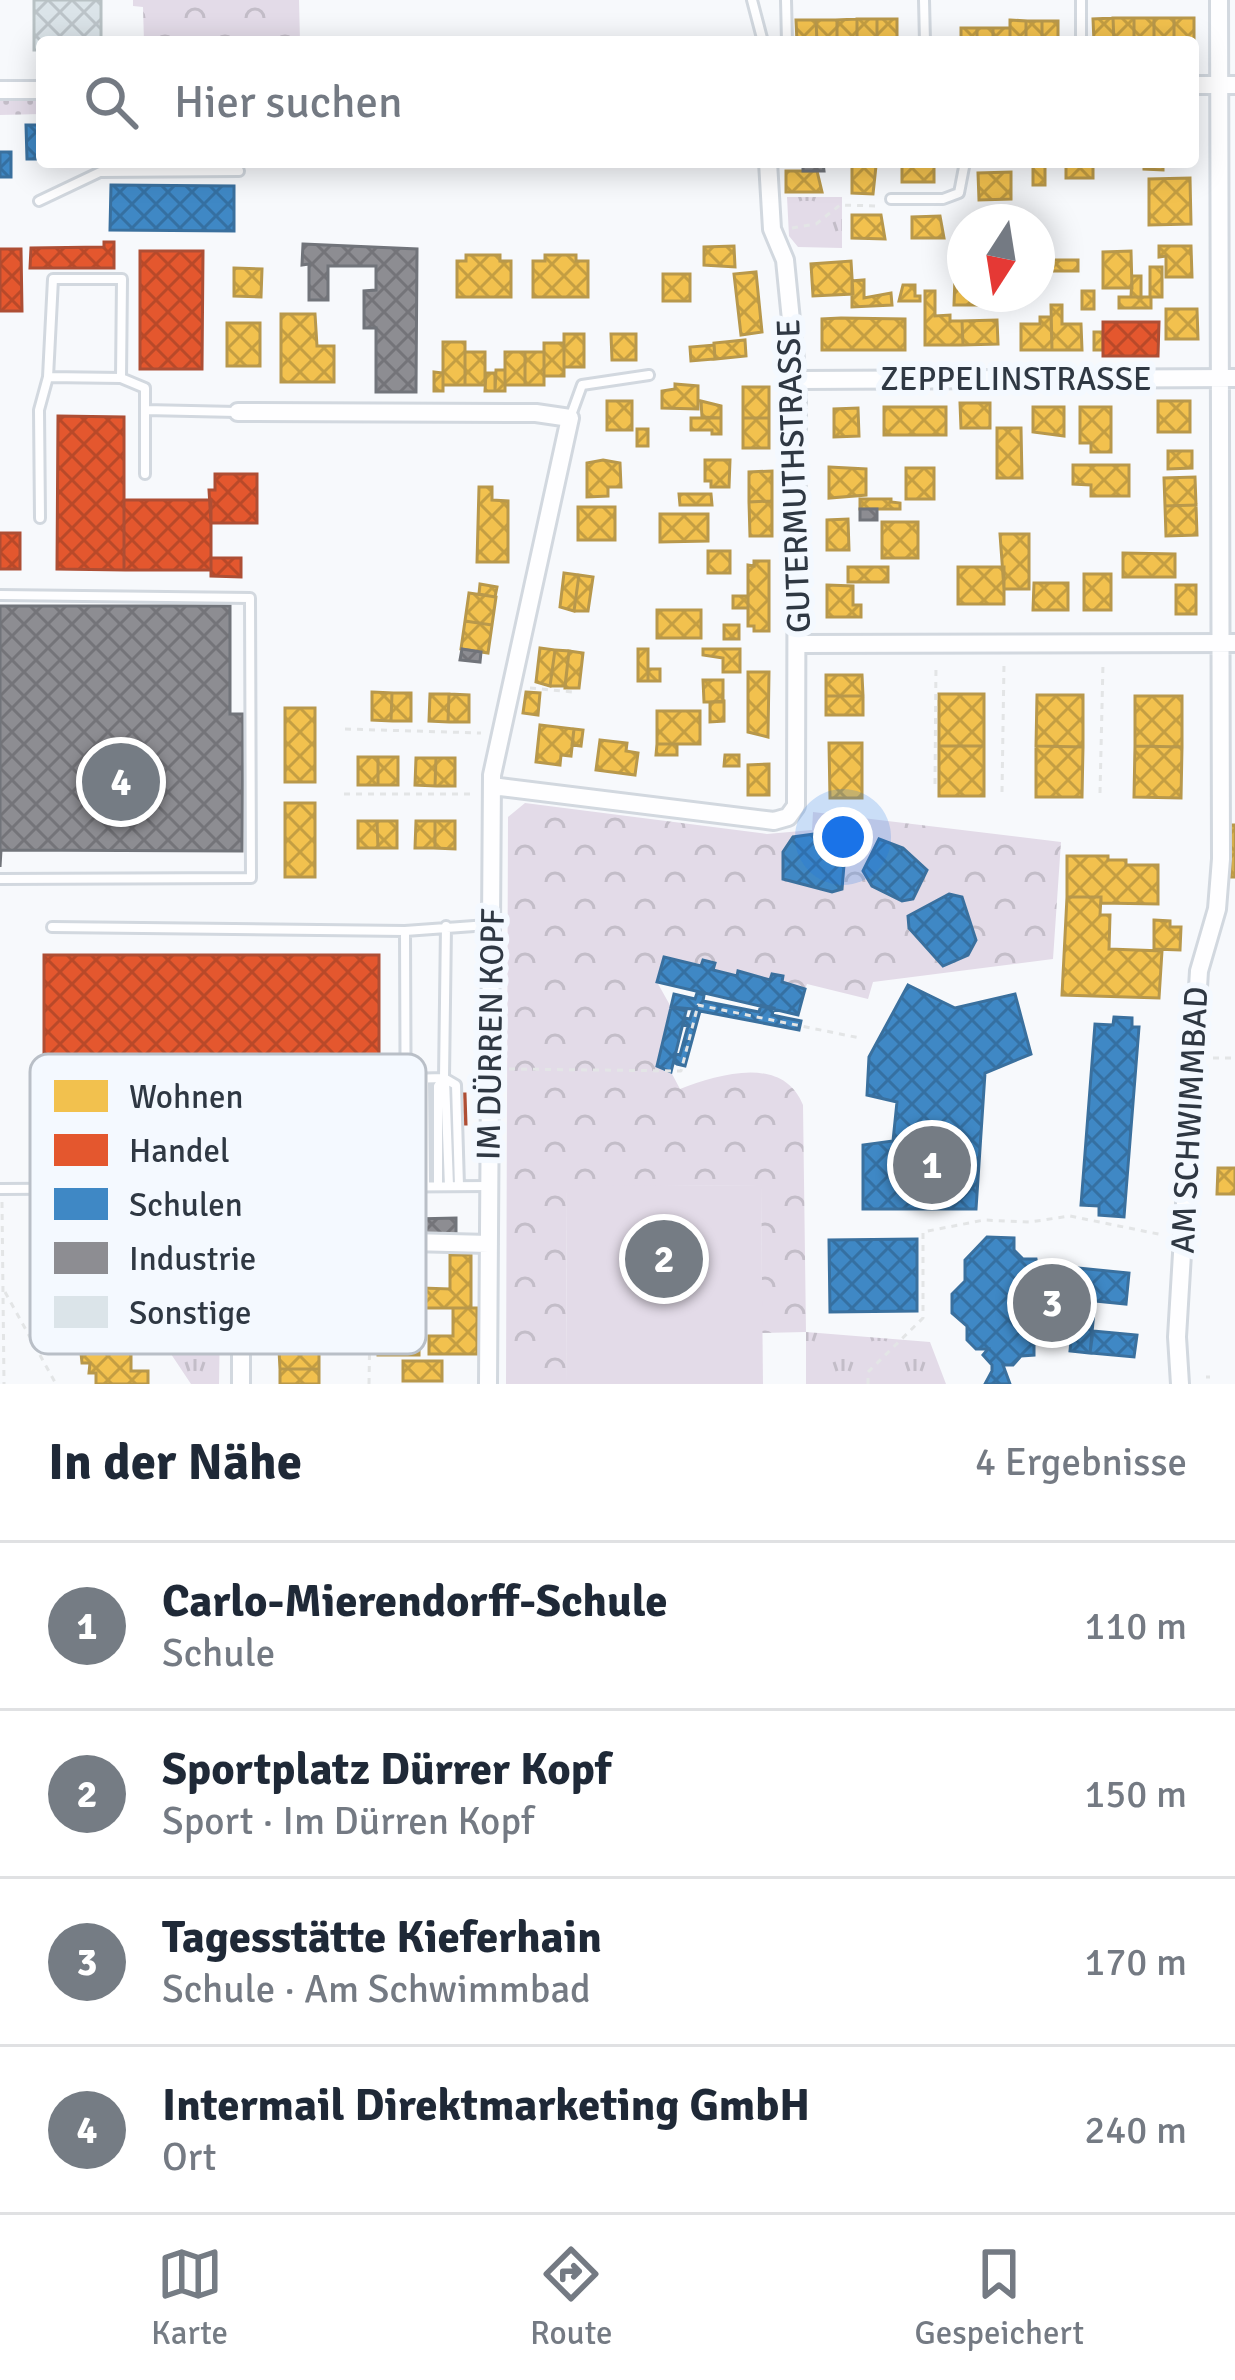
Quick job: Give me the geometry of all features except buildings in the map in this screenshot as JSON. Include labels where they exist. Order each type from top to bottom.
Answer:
[{"type":"street","name":"AM SCHWIMMBAD","points":[[1180,1384],[1177,1337],[1199,970],[1220,887],[1227,643],[1227,85],[1219,0]]},
{"type":"street","points":[[0,90],[36,90]]},
{"type":"street","name":"GUTERMUTHSTRASSE","points":[[492,790],[774,821],[791,814],[799,793],[797,380],[785,260],[772,229],[768,168]]},
{"type":"street","name":"ZEPPELINSTRASSE","points":[[797,380],[1228,378]]},
{"type":"street","points":[[238,412],[536,413],[570,418]]},
{"type":"street","name":"IM DÜRREN KOPF","points":[[488,1384],[492,790],[500,733],[570,418]]},
{"type":"street","points":[[798,644],[1227,643]]},
{"type":"street","points":[[426,1242],[489,1244]]},
{"type":"street","points":[[241,1354],[241,1384]]},
{"type":"lane","points":[[752,0],[761,36]]},
{"type":"lane","points":[[786,0],[787,36]]},
{"type":"lane","points":[[924,0],[925,36]]},
{"type":"lane","points":[[1081,36],[1082,0]]},
{"type":"lane","points":[[39,201],[98,168]]},
{"type":"lane","points":[[135,168],[239,171]]},
{"type":"lane","points":[[891,199],[943,199],[959,193],[964,168]]},
{"type":"lane","points":[[40,518],[39,410],[48,377],[53,279],[122,279],[121,378]]},
{"type":"lane","name":"IM DÜRREN KOPF","points":[[570,418],[578,389],[589,382],[649,375]]},
{"type":"lane","points":[[48,377],[121,378],[145,388],[145,474]]},
{"type":"lane","points":[[145,410],[238,412]]},
{"type":"lane","points":[[0,595],[250,598],[251,878],[0,879]]},
{"type":"lane","points":[[446,926],[444,1078],[438,1086],[449,1186]]},
{"type":"lane","points":[[52,927],[405,931],[492,926]]},
{"type":"lane","points":[[405,931],[406,1054]]},
{"type":"lane","points":[[426,1079],[444,1078],[456,1085],[449,1186]]},
{"type":"lane","points":[[426,1186],[490,1186]]},
{"type":"path","points":[[772,229],[816,224],[840,205],[888,206],[891,199]]},
{"type":"path","points":[[935,784],[936,644]]},
{"type":"path","points":[[1003,792],[1005,644]]},
{"type":"path","points":[[1100,793],[1104,644]]},
{"type":"path","points":[[511,686],[573,692]]},
{"type":"path","points":[[344,729],[500,733]]},
{"type":"path","points":[[344,794],[492,790]]},
{"type":"path","points":[[491,1070],[681,1071],[698,1005],[860,1038]]},
{"type":"path","points":[[1195,1058],[1235,1058]]},
{"type":"path","points":[[1,1189],[4,1384]]},
{"type":"path","points":[[868,1384],[868,1372],[923,1318],[923,1232],[984,1220],[1030,1222],[1070,1216],[1184,1237]]},
{"type":"path","points":[[4,1290],[30,1337]]},
{"type":"path","points":[[39,1354],[56,1384]]},
{"type":"path","points":[[369,1354],[369,1384]]},
{"type":"green space","points":[[133,0],[299,0],[300,36],[144,36],[143,7],[133,6]]},
{"type":"green space","points":[[0,99],[36,99],[36,114],[0,115]]},
{"type":"green space","points":[[787,197],[842,197],[842,248],[798,247],[789,236]]},
{"type":"green space","points":[[525,803],[767,834],[812,830],[813,812],[1061,842],[1053,959],[873,982],[868,999],[807,984],[805,989],[782,982],[783,976],[773,974],[770,980],[739,971],[737,976],[664,957],[657,982],[671,1007],[657,1066],[671,1072],[680,1089],[731,1074],[766,1074],[794,1089],[803,1105],[806,1332],[762,1333],[761,1185],[566,1187],[567,1384],[506,1384],[508,817]]},
{"type":"green space","points":[[761,1185],[763,1384],[567,1384],[566,1186]]},
{"type":"green space","points":[[806,1332],[930,1342],[946,1384],[806,1384]]},
{"type":"green space","points":[[171,1354],[219,1354],[219,1384],[191,1384]]},
{"type":"place","name":"Intermail Direktmarketing GmbH","points":[[121,782]]},
{"type":"place","name":"Carlo-Mierendorff-Schule","points":[[932,1165]]},
{"type":"place","name":"Sportplatz Dürrer Kopf","points":[[664,1259]]},
{"type":"place","name":"Tagesstätte Kieferhain","points":[[1052,1303]]}]
